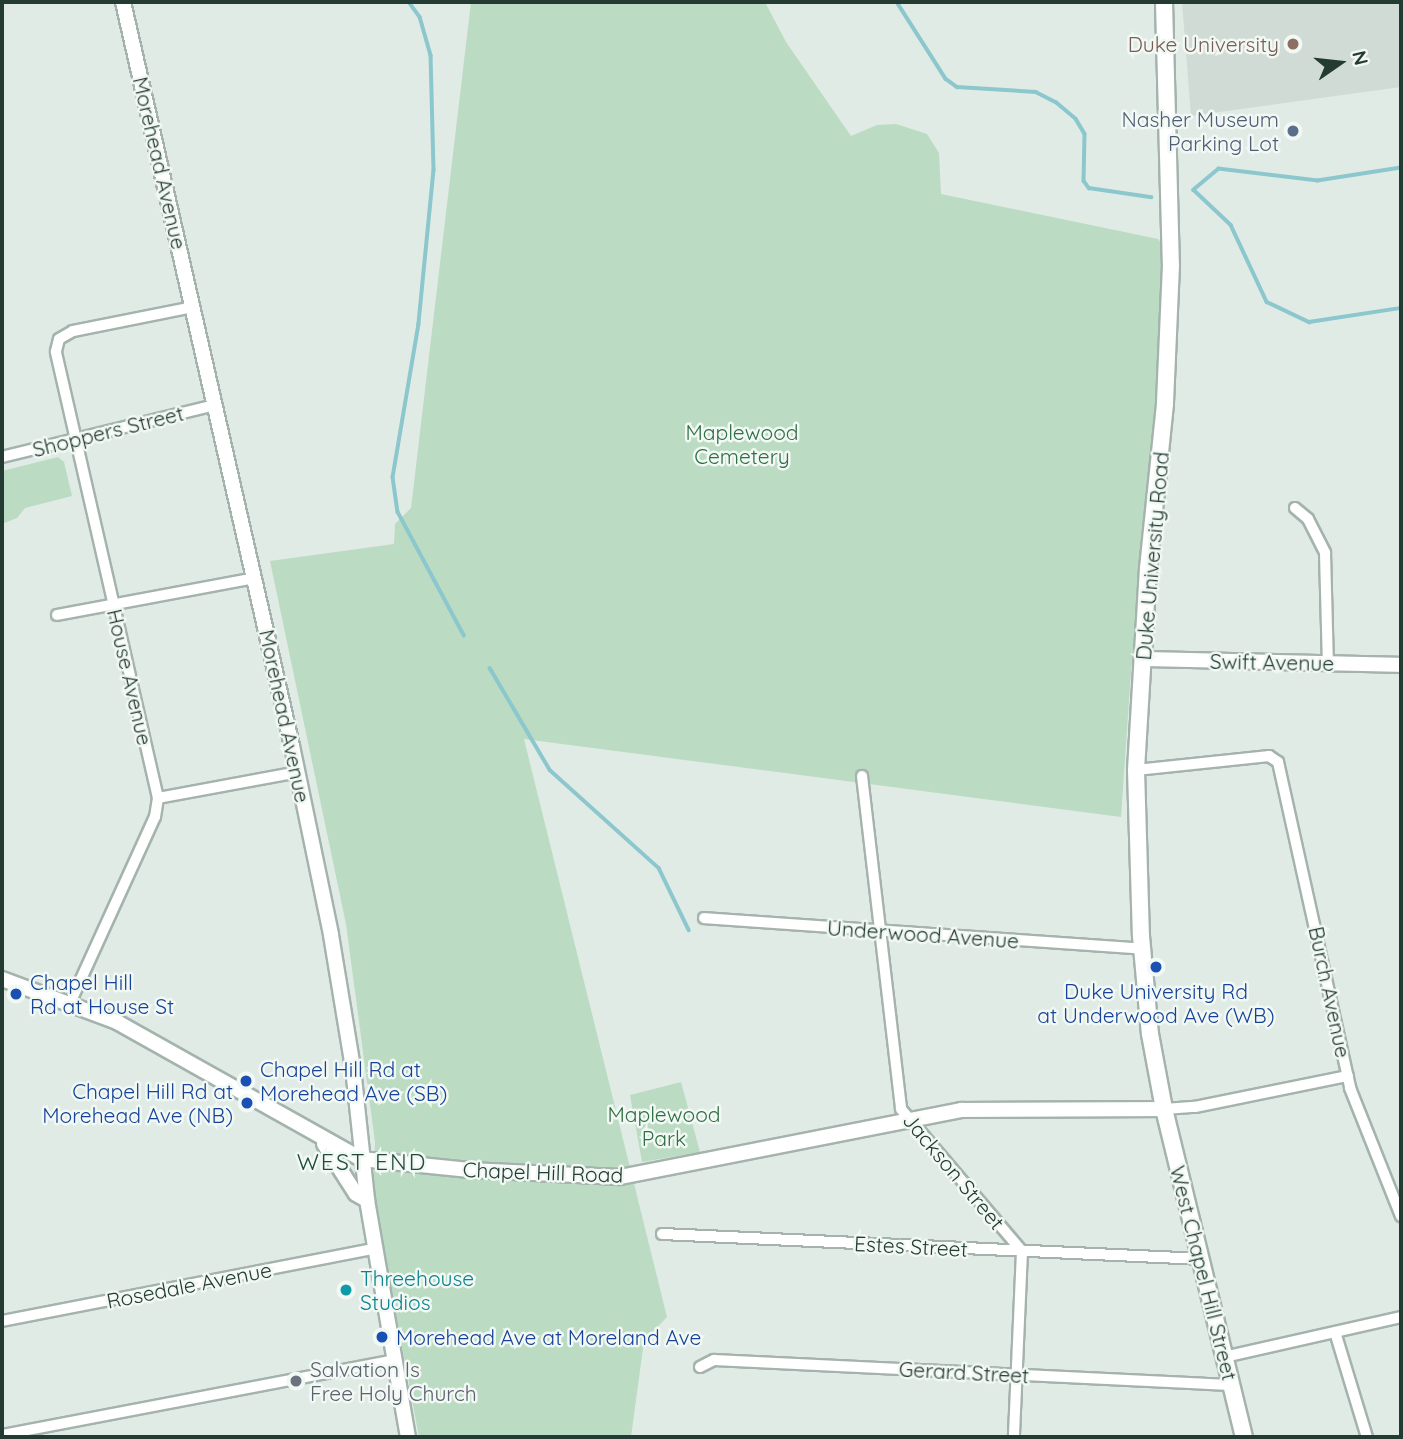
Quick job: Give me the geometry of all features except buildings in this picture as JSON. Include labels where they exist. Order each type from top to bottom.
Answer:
[{"type":"main road","name":"Duke University Road","points":[[1164,2],[1171,265],[1166,404],[1142,659],[1136,770],[1142,949],[1150,1034],[1164,1109]]},
{"type":"main road","name":"West Chapel Hill Street","points":[[1164,1109],[1244,1437]]},
{"type":"street","name":"Morehead Avenue","points":[[123,2],[298,772],[348,1031],[367,1200],[408,1437]]},
{"type":"street","name":"House Avenue","points":[[71,1001],[155,817],[158,798],[56,351],[59,339],[72,331],[193,307]]},
{"type":"street","name":"Shoppers Street","points":[[2,457],[215,405]]},
{"type":"street","points":[[1295,508],[1308,519],[1325,553],[1328,664]]},
{"type":"street","points":[[57,615],[254,579]]},
{"type":"street","name":"Swift Avenue","points":[[1142,659],[1401,665]]},
{"type":"street","name":"Burch Avenue","points":[[1136,770],[1269,756],[1278,762],[1348,1076],[1401,1216]]},
{"type":"street","points":[[158,798],[298,772]]},
{"type":"street","name":"Jackson Street","points":[[862,776],[901,1109],[907,1120],[1022,1251]]},
{"type":"street","name":"Underwood Avenue","points":[[704,918],[1142,949]]},
{"type":"street","name":"Chapel Hill Road","points":[[2,979],[71,1001],[312,1129],[361,1159],[469,1170],[620,1177],[907,1120],[988,1108],[1164,1109]]},
{"type":"street","points":[[1164,1109],[1195,1107],[1348,1076]]},
{"type":"street","points":[[312,1129],[356,1194],[367,1200]]},
{"type":"street","name":"Estes Street","points":[[662,1234],[1202,1259]]},
{"type":"street","name":"Rosedale Avenue","points":[[2,1321],[376,1248]]},
{"type":"street","points":[[1014,1437],[1022,1251]]},
{"type":"street","points":[[1224,1357],[1401,1317]]},
{"type":"street","points":[[1335,1332],[1367,1437]]},
{"type":"street","points":[[2,1435],[396,1360]]},
{"type":"street","name":"Gerard Street","points":[[700,1367],[715,1360],[1230,1385]]},
{"type":"shaded area","name":"Duke University","points":[[1182,2],[1401,2],[1401,87],[1191,116]]},
{"type":"green space","name":"Maplewood Cemetery","points":[[471,2],[765,2],[786,42],[851,136],[877,125],[896,124],[927,134],[939,153],[941,194],[1158,239],[1164,246],[1160,403],[1131,672],[1121,817],[524,739],[667,1317],[644,1341],[631,1437],[419,1437],[373,1192],[375,1142],[346,924],[270,561],[394,544],[395,524],[411,508]]},
{"type":"green space","points":[[58,457],[64,462],[72,496],[25,508],[17,518],[2,524],[2,471]]},
{"type":"green space","name":"Maplewood Park","points":[[681,1082],[700,1152],[642,1162],[630,1095]]},
{"type":"waterway","points":[[409,2],[420,17],[431,55],[434,170],[419,324],[393,477],[398,512],[464,635]]},
{"type":"waterway","points":[[897,2],[946,79],[957,87],[1036,92],[1056,102],[1076,119],[1085,134],[1084,181],[1089,188],[1151,197]]},
{"type":"waterway","points":[[1401,168],[1318,181],[1219,169],[1194,190],[1231,225],[1267,302],[1309,322],[1401,308]]},
{"type":"waterway","points":[[490,668],[550,770],[659,868],[689,930]]},
{"type":"place","name":"Duke University","points":[[1293,44]]},
{"type":"place","name":"Nasher Museum Parking Lot","points":[[1293,131]]},
{"type":"place","name":"Duke University Rd at Underwood Ave (WB)","points":[[1156,967]]},
{"type":"place","name":"Chapel Hill Rd at House St","points":[[16,994]]},
{"type":"place","name":"Chapel Hill Rd at Morehead Ave (SB)","points":[[246,1081]]},
{"type":"place","name":"Chapel Hill Rd at Morehead Ave (NB)","points":[[247,1103]]},
{"type":"place","name":"Threehouse Studios","points":[[346,1290]]},
{"type":"place","name":"Morehead Ave at Moreland Ave","points":[[382,1337]]},
{"type":"place","name":"Salvation Is Free Holy Church","points":[[296,1381]]},
{"type":"district","name":"WEST END","points":[[362,1162]]}]
